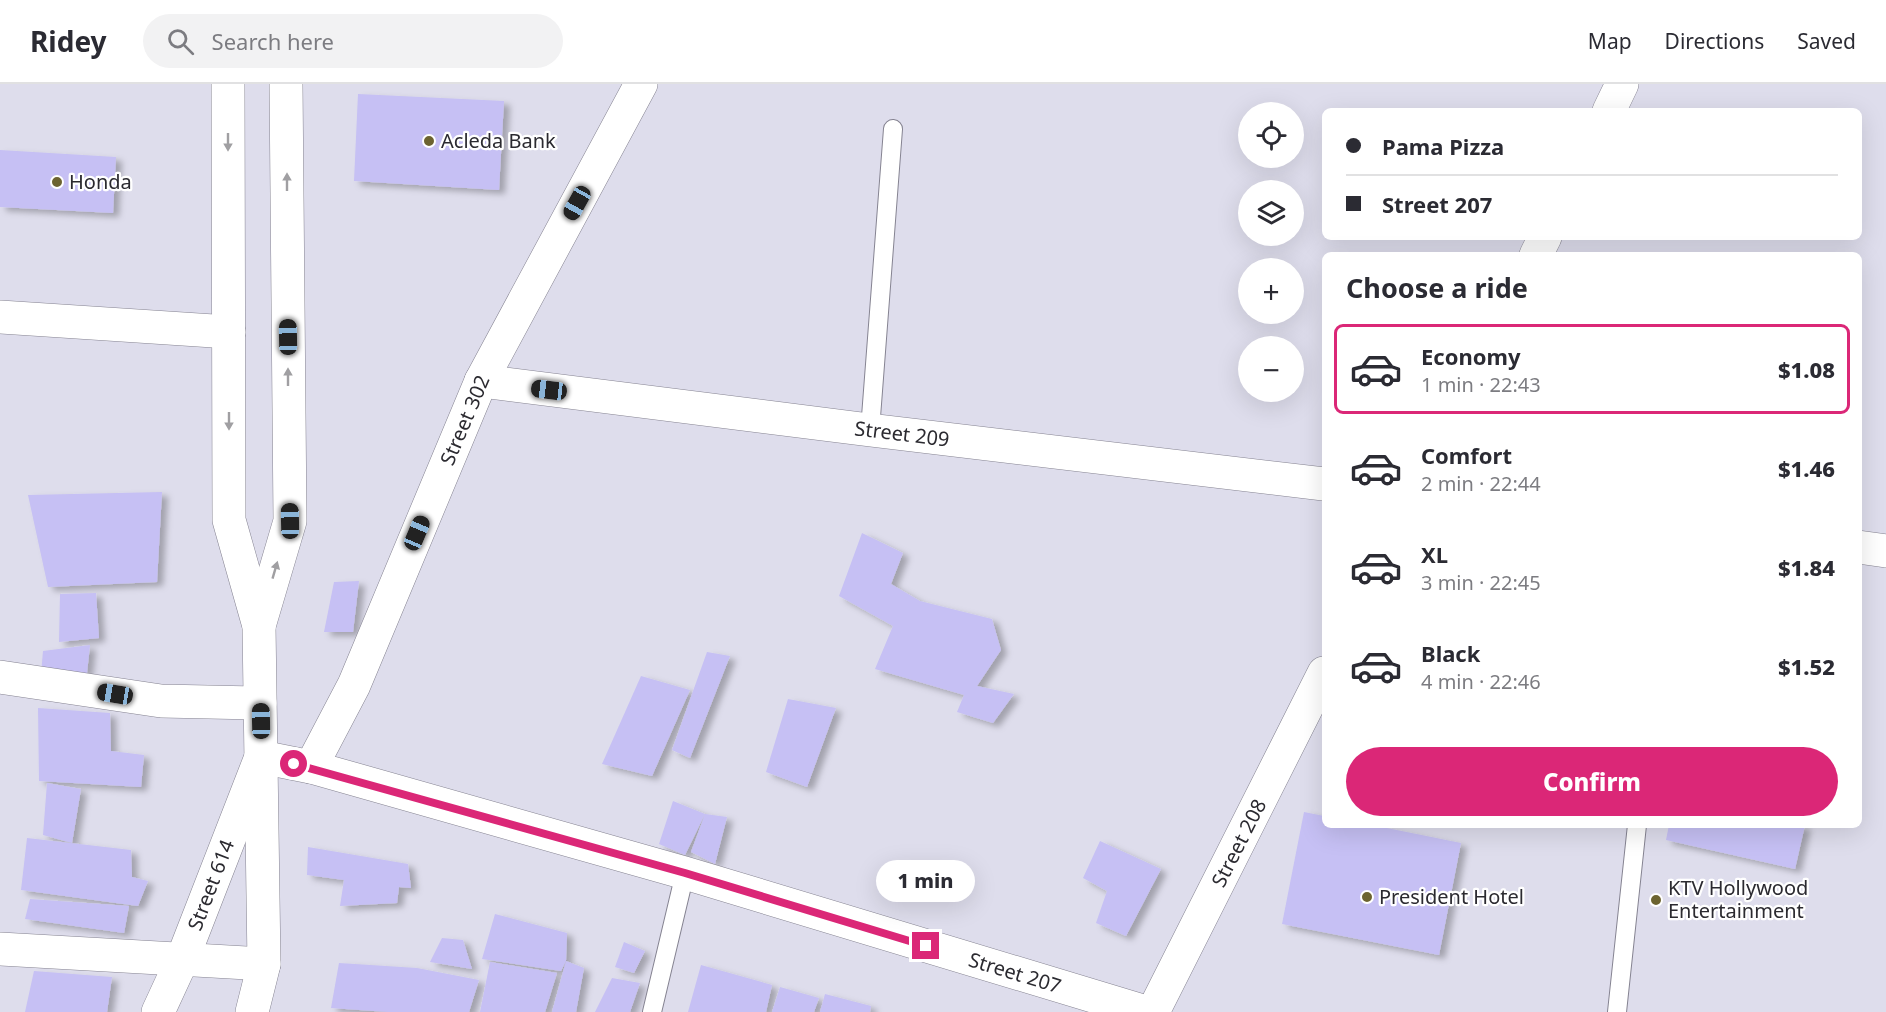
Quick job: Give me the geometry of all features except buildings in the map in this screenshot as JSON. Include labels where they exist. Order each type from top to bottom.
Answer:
[{"type":"street","points":[[228,84],[229,520],[259,626],[264,964],[252,1012]]},
{"type":"street","points":[[259,626],[290,521],[286,84]]},
{"type":"street","name":"Street 302","points":[[311,767],[354,685],[481,381],[641,84]]},
{"type":"street","points":[[1610,108],[1622,84]]},
{"type":"street","points":[[0,316],[229,332]]},
{"type":"street","name":"Street 209","points":[[481,381],[1322,484]]},
{"type":"street","points":[[1862,548],[1886,551]]},
{"type":"street","points":[[0,676],[161,701],[260,703]]},
{"type":"street","name":"Street 208","points":[[1153,1012],[1322,678]]},
{"type":"street","name":"Street 207","points":[[261,757],[311,767],[685,873],[1146,1012]]},
{"type":"street","name":"Street 614","points":[[158,1012],[182,960],[261,757]]},
{"type":"street","points":[[0,949],[264,964]]},
{"type":"street","points":[[264,964],[279,1012]]},
{"type":"lane","points":[[870,430],[893,129]]},
{"type":"lane","points":[[1617,1012],[1637,828]]},
{"type":"lane","points":[[652,1012],[685,873]]},
{"type":"place","name":"Acleda Bank","points":[[429,141]]},
{"type":"place","name":"Honda","points":[[57,182]]},
{"type":"place","name":"President Hotel","points":[[1367,897]]},
{"type":"place","name":"KTV Hollywood Entertainment","points":[[1656,900]]},
{"type":"route","points":[[294,764],[685,873],[926,946]]}]
